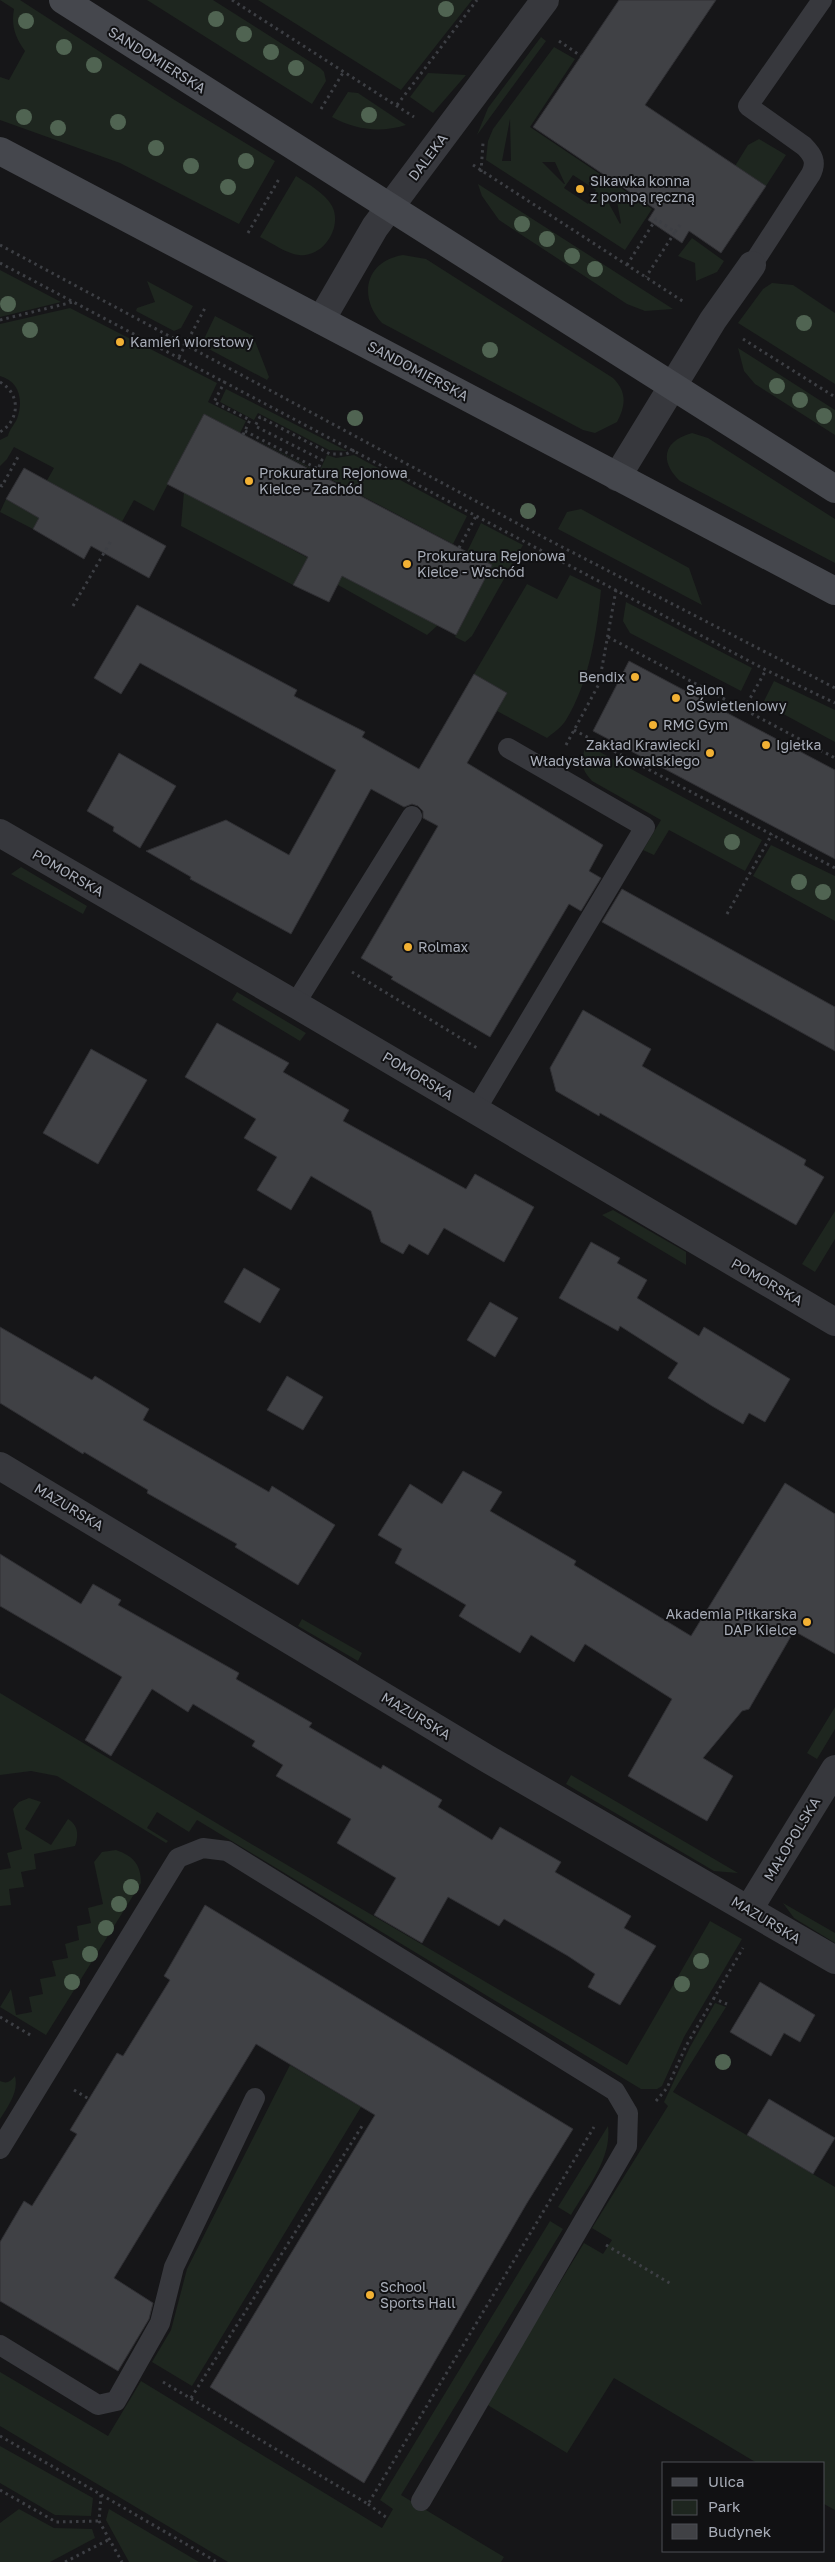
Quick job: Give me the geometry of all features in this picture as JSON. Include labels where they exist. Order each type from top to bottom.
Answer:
[{"type":"street","name":"SANDOMIERSKA","points":[[63,0],[835,489]]},
{"type":"street","name":"DALEKA","points":[[321,320],[364,243],[545,0]]},
{"type":"street","name":"SANDOMIERSKA","points":[[0,151],[835,591]]},
{"type":"street","points":[[617,477],[672,386],[752,265]]},
{"type":"street","name":"POMORSKA","points":[[0,833],[295,1004],[835,1322]]},
{"type":"street","name":"MAZURSKA","points":[[0,1466],[486,1758],[835,1960]]},
{"type":"street","name":"MAŁOPOLSKA","points":[[749,1909],[835,1769]]},
{"type":"lane","points":[[752,265],[811,174],[815,164],[811,152],[748,106],[822,0]]},
{"type":"lane","points":[[476,1111],[645,827],[508,748]]},
{"type":"lane","points":[[295,1004],[412,816]]},
{"type":"lane","points":[[0,2149],[178,1858],[203,1848],[227,1852],[615,2091],[628,2113],[627,2146],[420,2501]]},
{"type":"lane","points":[[0,2345],[98,2405],[116,2401],[160,2323],[174,2267],[255,2098]]},
{"type":"path","points":[[232,0],[421,122]]},
{"type":"path","points":[[397,105],[477,0]]},
{"type":"path","points":[[321,109],[344,71]]},
{"type":"path","points":[[472,165],[689,305]]},
{"type":"path","points":[[248,233],[281,176]]},
{"type":"path","points":[[627,265],[656,219],[675,232]]},
{"type":"path","points":[[646,278],[680,225]]},
{"type":"path","points":[[0,245],[538,534],[835,688]]},
{"type":"path","points":[[0,263],[766,670],[835,703]]},
{"type":"path","points":[[0,320],[73,302]]},
{"type":"path","points":[[179,357],[205,308]]},
{"type":"path","points":[[743,338],[835,397]]},
{"type":"path","points":[[225,381],[214,402],[250,420],[244,433],[318,468],[322,460],[255,426],[260,416],[330,454],[346,454],[355,450]]},
{"type":"path","points":[[0,382],[12,392],[16,404],[11,423],[0,432]]},
{"type":"path","points":[[0,485],[2,486],[18,457]]},
{"type":"path","points":[[459,548],[476,516]]},
{"type":"path","points":[[73,606],[111,541]]},
{"type":"path","points":[[552,772],[599,684],[616,590]]},
{"type":"path","points":[[608,637],[835,758]]},
{"type":"path","points":[[744,710],[766,670]]},
{"type":"path","points":[[574,730],[835,868]]},
{"type":"path","points":[[727,914],[772,834]]},
{"type":"path","points":[[628,2134],[667,2088],[686,2046],[744,1946]]},
{"type":"path","points":[[713,1998],[727,2004]]},
{"type":"path","points":[[368,2504],[615,2091]]},
{"type":"path","points":[[362,2126],[191,2398],[368,2504],[387,2518]]},
{"type":"path","points":[[608,2246],[671,2284]]},
{"type":"path","points":[[0,2436],[217,2562]]},
{"type":"path","points":[[0,2490],[56,2522],[99,2521]]},
{"type":"path","points":[[101,2495],[99,2521],[122,2562]]},
{"type":"path","points":[[65,2562],[110,2539]]},
{"type":"green space","points":[[0,0],[20,0],[173,99],[275,161],[239,224],[120,163],[0,120],[0,77],[9,80],[25,51],[15,31],[13,21],[14,9]]},
{"type":"green space","points":[[147,0],[213,0],[320,68],[324,72],[326,81],[312,104]]},
{"type":"green space","points":[[258,0],[472,0],[401,90]]},
{"type":"green space","points":[[541,37],[546,41],[477,135],[488,108]]},
{"type":"green space","points":[[554,47],[575,59],[530,127],[652,209],[625,250],[486,160],[488,141],[493,129]],"holes":[[[510,119],[511,161],[502,161]],[[542,162],[555,162],[564,184]],[[573,175],[596,190],[588,204],[564,188]],[[616,196],[620,224],[607,200]]]},
{"type":"green space","points":[[428,73],[466,75],[433,113],[410,97]]},
{"type":"green space","points":[[348,92],[358,93],[406,125],[387,129],[368,129],[350,125],[332,117]]},
{"type":"green space","points":[[759,139],[786,155],[766,186],[735,166],[748,145]]},
{"type":"green space","points":[[296,176],[325,197],[335,214],[333,232],[329,240],[316,252],[308,255],[290,253],[260,237]]},
{"type":"green space","points":[[478,184],[673,309],[645,311],[627,304],[499,220],[482,196]]},
{"type":"green space","points":[[692,238],[724,261],[717,272],[696,281],[695,263],[678,256]]},
{"type":"green space","points":[[403,255],[426,259],[613,378],[621,388],[624,399],[617,422],[595,433],[583,430],[382,323],[374,313],[370,302],[369,282],[373,272],[380,264]]},
{"type":"green space","points":[[0,270],[61,302],[0,317]]},
{"type":"green space","points":[[147,281],[193,306],[181,328],[174,331],[136,311],[137,308],[155,302]]},
{"type":"green space","points":[[772,283],[793,285],[835,313],[835,384],[738,323],[763,289]]},
{"type":"green space","points":[[70,308],[217,383],[208,402],[246,421],[240,433],[204,414],[154,511],[134,500],[119,527],[57,487],[33,529],[0,512],[6,499],[29,512],[54,468],[14,447],[0,466],[0,440],[8,436],[17,419],[20,398],[12,382],[0,376],[0,324]]},
{"type":"green space","points":[[215,316],[253,336],[269,377],[267,380],[207,348],[204,339]]},
{"type":"green space","points":[[738,348],[835,410],[835,435],[755,384],[744,371]]},
{"type":"green space","points":[[226,389],[347,451],[329,450],[258,413],[254,420],[220,402]]},
{"type":"green space","points":[[692,433],[708,438],[835,519],[835,563],[680,481],[673,474],[669,466],[667,453],[675,441]]},
{"type":"green space","points":[[247,435],[319,472],[327,455],[336,458],[354,455],[467,516],[453,544]]},
{"type":"green space","points":[[184,492],[310,559],[303,566],[293,585],[181,526]]},
{"type":"green space","points":[[581,509],[689,568],[702,605],[558,529],[567,512]]},
{"type":"green space","points":[[481,523],[523,545],[472,636],[465,642],[455,637],[492,565],[467,552]]},
{"type":"green space","points":[[336,572],[438,625],[427,635],[331,581]]},
{"type":"green space","points":[[570,575],[601,590],[597,623],[591,657],[581,690],[564,723],[547,738],[497,711],[507,693],[474,674],[527,584],[557,599]]},
{"type":"green space","points":[[626,602],[752,668],[741,691],[630,633],[623,621]]},
{"type":"green space","points":[[774,681],[835,710],[835,742],[763,703]]},
{"type":"green space","points":[[585,747],[598,751],[762,840],[745,871],[669,830],[654,855],[643,850],[661,820],[592,781],[583,766]]},
{"type":"green space","points":[[771,845],[835,876],[835,921],[753,876]]},
{"type":"green space","points":[[21,867],[87,906],[83,914],[11,874]]},
{"type":"green space","points":[[237,992],[306,1033],[300,1041],[232,1000]]},
{"type":"green space","points":[[613,1210],[686,1252],[686,1265],[602,1215]]},
{"type":"green space","points":[[835,1211],[835,1239],[815,1272],[802,1264]]},
{"type":"green space","points":[[302,1619],[362,1653],[358,1661],[298,1626]]},
{"type":"green space","points":[[0,1693],[248,1842],[627,2065],[710,1921],[742,1939],[684,2037],[662,2086],[657,2089],[641,2089],[197,1820],[189,1832],[157,1812],[147,1828],[168,1841],[166,1843],[57,1776],[31,1771],[0,1775]]},
{"type":"green space","points":[[835,1707],[835,1729],[817,1759],[807,1753]]},
{"type":"green space","points":[[571,1775],[738,1873],[714,1871],[566,1784]]},
{"type":"green space","points":[[29,1798],[41,1802],[25,1829],[51,1845],[68,1819],[76,1827],[75,1846],[34,1854],[36,1869],[21,1872],[24,1887],[9,1889],[11,1905],[0,1906],[0,1870],[11,1868],[7,1853],[22,1849],[13,1809],[19,1802]]},
{"type":"green space","points":[[116,1850],[127,1855],[135,1862],[141,1876],[141,1883],[46,2035],[0,2007],[11,1989],[16,2015],[32,2012],[29,1997],[43,1994],[40,1979],[56,1976],[52,1961],[68,1958],[65,1944],[79,1940],[77,1926],[91,1923],[88,1908],[103,1904],[94,1862],[102,1852]]},
{"type":"green space","points":[[783,1903],[835,1933],[835,1943],[794,1918]]},
{"type":"green space","points":[[715,2003],[726,2007],[673,2092],[835,2187],[835,2510],[825,2505],[825,2462],[755,2462],[614,2378],[567,2453],[486,2404],[584,2243],[603,2254],[612,2240],[592,2228],[668,2106],[664,2102],[690,2047]]},
{"type":"green space","points":[[290,2065],[361,2107],[192,2386],[152,2362],[171,2330],[187,2269]]},
{"type":"green space","points":[[15,2076],[14,2093],[0,2119],[0,2081],[8,2082]]},
{"type":"green space","points":[[608,2126],[606,2150],[602,2162],[591,2184],[571,2215],[558,2207]]},
{"type":"green space","points":[[550,2221],[563,2229],[401,2495],[504,2557],[501,2562],[228,2562],[0,2426],[0,2372],[108,2436],[141,2381],[382,2528],[393,2509],[380,2500]]},
{"type":"green space","points":[[0,2446],[93,2498],[91,2516],[55,2515],[0,2483]]},
{"type":"green space","points":[[19,2509],[54,2528],[92,2529],[95,2538],[50,2562],[0,2562],[0,2523]]},
{"type":"green space","points":[[109,2509],[199,2562],[129,2562],[106,2520]]},
{"type":"building","points":[[619,0],[716,0],[645,105],[766,186],[721,253],[689,231],[682,243],[648,220],[655,209],[533,127]]},
{"type":"building","points":[[204,414],[492,565],[456,635],[342,576],[329,602],[293,585],[308,557],[167,484]]},
{"type":"building","points":[[24,468],[166,546],[149,578],[91,546],[84,559],[33,529],[39,518],[6,499]]},
{"type":"building","points":[[137,605],[297,690],[294,696],[365,732],[362,737],[419,769],[474,674],[507,693],[467,763],[603,845],[589,871],[601,878],[581,911],[569,904],[490,1037],[391,979],[393,977],[361,958],[438,826],[423,818],[423,811],[418,806],[412,804],[404,807],[371,789],[291,934],[190,879],[191,877],[146,851],[226,820],[289,855],[336,770],[140,663],[121,694],[94,678]]},
{"type":"building","points":[[629,661],[835,770],[835,859],[593,731]]},
{"type":"building","points":[[119,753],[176,786],[140,848],[113,831],[114,827],[87,811]]},
{"type":"building","points":[[622,889],[835,1007],[835,1051],[602,922]]},
{"type":"building","points":[[583,1010],[651,1049],[642,1066],[806,1160],[804,1165],[824,1177],[796,1225],[600,1113],[599,1116],[556,1091],[550,1068]]},
{"type":"building","points":[[217,1023],[289,1063],[283,1072],[349,1110],[343,1121],[466,1189],[475,1174],[534,1207],[504,1262],[444,1228],[428,1255],[409,1244],[403,1254],[381,1242],[371,1211],[311,1176],[291,1210],[257,1190],[277,1157],[244,1138],[256,1119],[185,1077]]},
{"type":"building","points":[[91,1049],[147,1080],[98,1164],[43,1133]]},
{"type":"building","points":[[591,1242],[620,1258],[617,1263],[647,1280],[637,1298],[699,1336],[704,1327],[790,1379],[765,1422],[749,1413],[743,1424],[712,1406],[668,1378],[678,1363],[620,1326],[618,1331],[559,1298]]},
{"type":"building","points":[[244,1268],[280,1289],[260,1323],[224,1302]]},
{"type":"building","points":[[490,1302],[518,1318],[495,1357],[467,1340]]},
{"type":"building","points":[[0,1327],[92,1380],[95,1376],[149,1409],[143,1420],[269,1492],[272,1486],[335,1525],[298,1585],[235,1547],[237,1544],[147,1493],[148,1490],[84,1452],[83,1454],[0,1403]]},
{"type":"building","points":[[287,1376],[323,1397],[303,1430],[267,1410]]},
{"type":"building","points":[[463,1471],[502,1492],[490,1511],[576,1561],[574,1565],[691,1636],[785,1483],[835,1514],[835,1654],[794,1631],[749,1709],[742,1711],[703,1758],[733,1776],[707,1821],[628,1776],[672,1699],[585,1644],[574,1662],[531,1635],[520,1653],[459,1616],[466,1605],[395,1563],[402,1549],[378,1535],[410,1484],[442,1504]]},
{"type":"building","points":[[0,1554],[81,1604],[93,1584],[121,1600],[118,1605],[239,1673],[236,1679],[312,1723],[309,1727],[381,1769],[383,1765],[442,1800],[438,1807],[492,1840],[500,1827],[561,1862],[555,1872],[631,1916],[624,1928],[656,1946],[620,2005],[588,1987],[595,1974],[568,1956],[504,1919],[499,1926],[448,1897],[422,1943],[374,1915],[396,1878],[337,1843],[351,1819],[276,1776],[283,1765],[252,1746],[255,1741],[193,1704],[188,1712],[152,1689],[111,1756],[85,1740],[122,1677],[0,1606]]},
{"type":"building","points":[[205,1905],[573,2129],[527,2203],[364,2483],[210,2387],[375,2115],[256,2044],[114,2278],[153,2303],[149,2319],[118,2371],[0,2301],[0,2242],[24,2201],[32,2206],[77,2134],[70,2130],[117,2053],[123,2056],[170,1980],[164,1976]]},
{"type":"building","points":[[760,1982],[815,2015],[800,2042],[784,2033],[771,2056],[730,2032]]},
{"type":"building","points":[[769,2099],[835,2138],[813,2174],[747,2135]]},
{"type":"place","name":"Sikawka konna z pompą ręczną","points":[[580,189]]},
{"type":"place","name":"Kamień wiorstowy","points":[[120,342]]},
{"type":"place","name":"Prokuratura Rejonowa Kielce - Zachód","points":[[249,481]]},
{"type":"place","name":"Prokuratura Rejonowa Kielce - Wschód","points":[[407,564]]},
{"type":"place","name":"Bendix","points":[[635,677]]},
{"type":"place","name":"Salon OŚwietleniowy","points":[[676,698]]},
{"type":"place","name":"RMG Gym","points":[[653,725]]},
{"type":"place","name":"Igiełka","points":[[766,745]]},
{"type":"place","name":"Zakład Krawiecki Władysława Kowalskiego","points":[[710,753]]},
{"type":"place","name":"Rolmax","points":[[408,947]]},
{"type":"place","name":"Akademia Piłkarska DAP Kielce","points":[[807,1622]]},
{"type":"place","name":"School Sports Hall","points":[[370,2295]]}]
